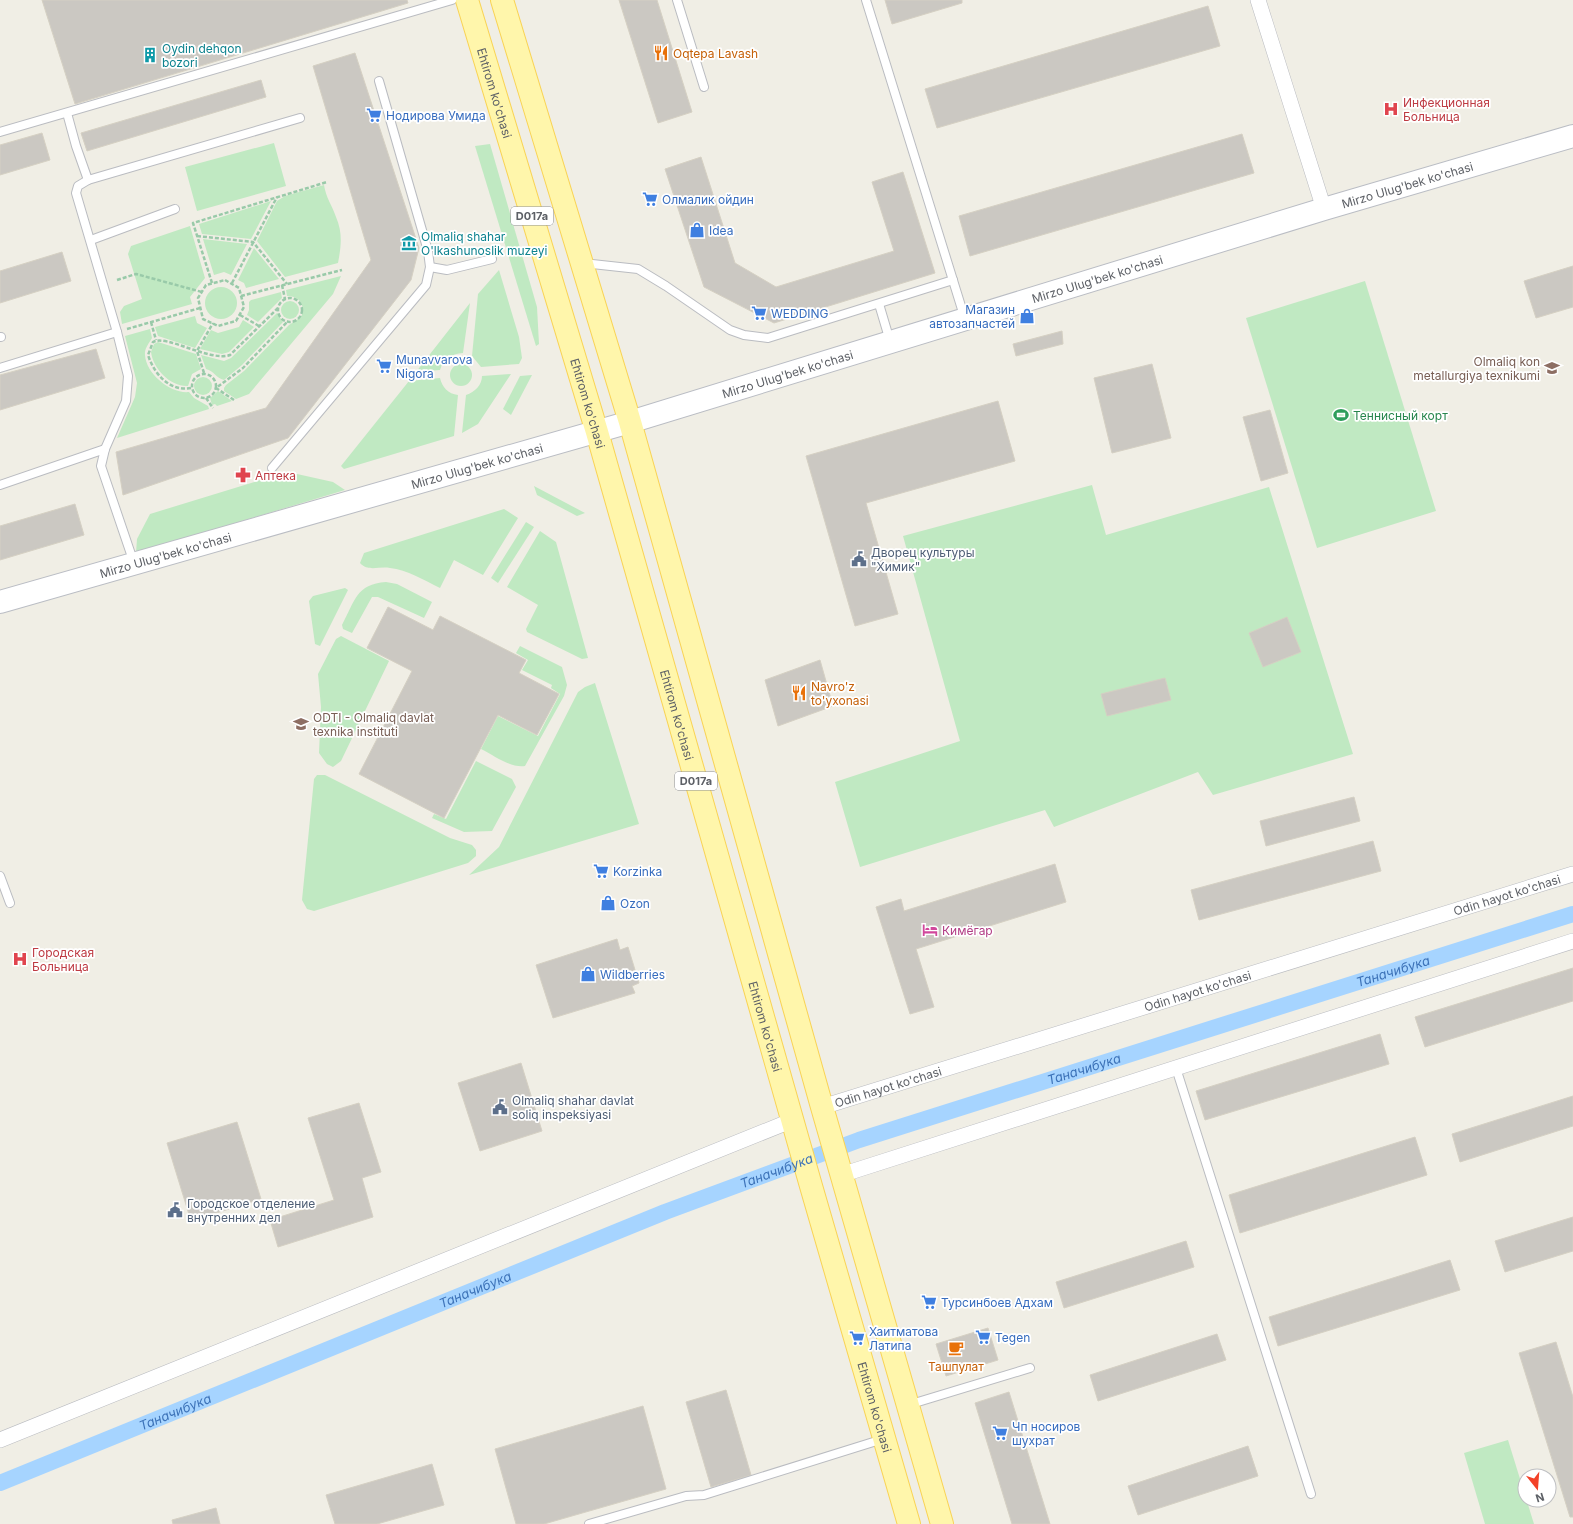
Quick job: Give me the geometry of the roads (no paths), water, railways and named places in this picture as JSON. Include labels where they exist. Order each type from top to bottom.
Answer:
[{"type":"main road","name":"Ehtirom ko'chasi","points":[[467,0],[597,432],[811,1186],[909,1524]]},
{"type":"main road","name":"D017a","points":[[502,0],[630,422],[841,1175],[942,1524]]},
{"type":"main road","name":"Mirzo Ulug'bek ko'chasi","points":[[0,602],[597,432],[1324,209],[1573,136]]},
{"type":"street","points":[[1258,0],[1324,209]]},
{"type":"street","name":"Odin hayot ko'chasi","points":[[822,1107],[1573,874]]},
{"type":"street","points":[[841,1175],[1573,941]]},
{"type":"street","points":[[0,1440],[794,1125]]},
{"type":"lane","points":[[0,132],[452,0]]},
{"type":"lane","points":[[677,0],[704,87]]},
{"type":"lane","points":[[866,0],[965,320]]},
{"type":"lane","points":[[272,468],[426,285],[430,267],[428,251],[379,80]]},
{"type":"lane","points":[[67,113],[76,146],[88,180]]},
{"type":"lane","points":[[134,564],[101,466],[106,449],[126,400],[128,376],[117,332],[76,190],[78,186],[88,180],[300,118]]},
{"type":"lane","points":[[91,240],[175,209]]},
{"type":"lane","points":[[430,267],[447,270],[492,259]]},
{"type":"lane","points":[[582,263],[638,269],[666,286],[730,330],[744,335],[768,338],[953,280]]},
{"type":"lane","points":[[878,304],[890,342]]},
{"type":"lane","points":[[0,368],[117,332]]},
{"type":"lane","points":[[0,485],[106,449]]},
{"type":"lane","points":[[0,876],[10,903]]},
{"type":"lane","points":[[1176,1068],[1311,1494]]},
{"type":"lane","points":[[908,1405],[1030,1368]]},
{"type":"lane","points":[[589,1524],[686,1496],[704,1495],[884,1439]]},
{"type":"waterway","name":"Таначибука","points":[[0,1483],[665,1212],[859,1140],[1573,914]]},
{"type":"place","name":"Oqtepa Lavash","points":[[661,53]]},
{"type":"place","name":"Oydin dehqon bozori","points":[[150,55]]},
{"type":"place","name":"Инфекционная Больница","points":[[1391,109]]},
{"type":"place","name":"Нодирова Умида","points":[[374,115]]},
{"type":"place","name":"Олмалик ойдин","points":[[650,199]]},
{"type":"place","name":"Idea","points":[[697,230]]},
{"type":"place","name":"Olmaliq shahar O'lkashunoslik muzeyi","points":[[409,243]]},
{"type":"place","name":"WEDDING","points":[[759,313]]},
{"type":"place","name":"Магазин автозапчастей","points":[[1027,316]]},
{"type":"place","name":"Munavvarova Nigora","points":[[384,366]]},
{"type":"place","name":"Olmaliq kon metallurgiya texnikumi","points":[[1552,368]]},
{"type":"place","name":"Теннисный корт","points":[[1341,415]]},
{"type":"place","name":"Аптека","points":[[243,475]]},
{"type":"place","name":"Дворец культуры \"Химик\"","points":[[859,559]]},
{"type":"place","name":"Navro'z to'yxonasi","points":[[799,693]]},
{"type":"place","name":"ODTI - Olmaliq davlat texnika instituti","points":[[301,724]]},
{"type":"place","name":"Korzinka","points":[[601,871]]},
{"type":"place","name":"Ozon","points":[[608,903]]},
{"type":"place","name":"Кимёгар","points":[[930,930]]},
{"type":"place","name":"Городская Больница","points":[[20,959]]},
{"type":"place","name":"Wildberries","points":[[588,974]]},
{"type":"place","name":"Olmaliq shahar davlat soliq inspeksiyasi","points":[[500,1107]]},
{"type":"place","name":"Городское отделение внутренних дел","points":[[175,1210]]},
{"type":"place","name":"Турсинбоев Адхам","points":[[929,1302]]},
{"type":"place","name":"Tegen","points":[[983,1337]]},
{"type":"place","name":"Хаитматова Латипа","points":[[857,1338]]},
{"type":"place","name":"Ташпулат","points":[[956,1348]]},
{"type":"place","name":"Чп носиров шухрат","points":[[1000,1433]]}]
